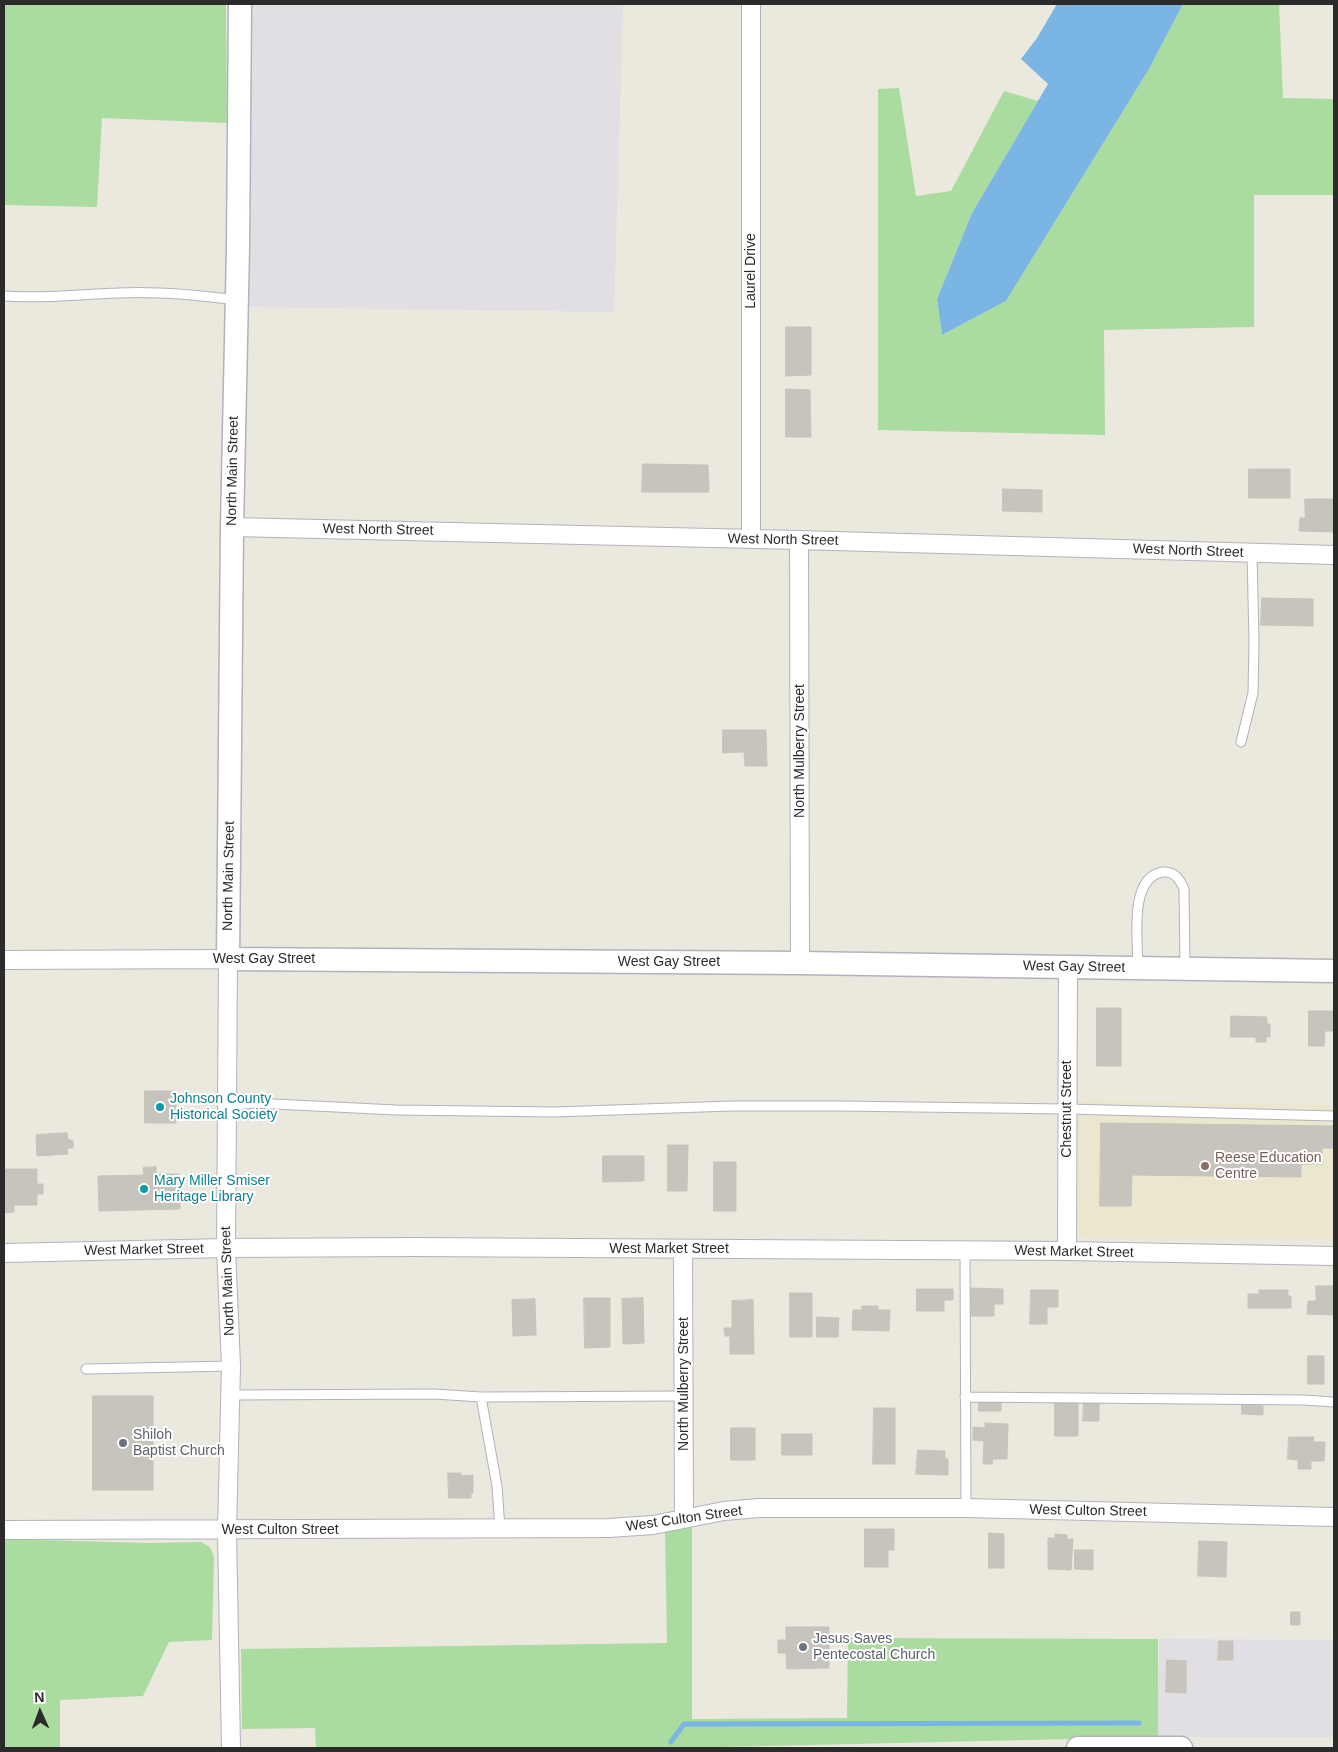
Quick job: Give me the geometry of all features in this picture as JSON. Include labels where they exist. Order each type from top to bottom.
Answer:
[{"type":"street","name":"North Main Street","points":[[232,1748],[227,1530],[231,1366],[226,1248],[232,527],[237,300],[240,4]]},
{"type":"street","name":"Laurel Drive","points":[[751,4],[751,539]]},
{"type":"street","name":"West North Street","points":[[232,527],[1334,555]]},
{"type":"street","name":"North Mulberry Street","points":[[799,540],[800,963]]},
{"type":"street","name":"West Gay Street","points":[[4,960],[228,959],[800,963],[1334,970]]},
{"type":"street","name":"Chestnut Street","points":[[1067,1251],[1068,966]]},
{"type":"street","name":"West Market Street","points":[[4,1253],[226,1248],[424,1247],[1067,1251],[1334,1256]]},
{"type":"street","name":"North Mulberry Street","points":[[683,1249],[684,1518]]},
{"type":"street","name":"West Culton Street","points":[[4,1530],[629,1528],[724,1511],[759,1508],[966,1508],[1334,1517]]},
{"type":"street","points":[[1078,1748],[1181,1748]]},
{"type":"lane","points":[[4,296],[28,298],[121,292],[183,294],[237,300]]},
{"type":"lane","points":[[1242,742],[1253,693],[1252,553]]},
{"type":"lane","points":[[1138,968],[1138,900],[1144,885],[1154,873],[1168,872],[1179,878],[1184,889],[1185,968]]},
{"type":"lane","points":[[228,1106],[254,1103],[396,1110],[556,1112],[732,1106],[1067,1109],[1334,1116]]},
{"type":"lane","points":[[965,1251],[966,1508]]},
{"type":"lane","points":[[86,1370],[231,1366]]},
{"type":"lane","points":[[231,1395],[684,1396]]},
{"type":"lane","points":[[481,1397],[497,1486],[500,1529]]},
{"type":"lane","points":[[965,1397],[1304,1400],[1334,1402]]},
{"type":"shaded area","points":[[249,4],[623,4],[614,312],[246,307]]},
{"type":"shaded area","name":"Reese Education Centre","points":[[1077,1101],[1334,1105],[1334,1239],[1082,1238],[1077,1233],[1075,1227]]},
{"type":"shaded area","points":[[1159,1639],[1334,1640],[1334,1737],[1158,1737]]},
{"type":"green space","points":[[4,4],[226,4],[227,123],[102,118],[97,207],[4,205]]},
{"type":"green space","points":[[1183,4],[1279,4],[1283,98],[1334,99],[1334,195],[1254,195],[1254,327],[1104,330],[1105,435],[878,430],[878,89],[899,88],[916,196],[951,191],[1004,91],[1038,101],[972,213],[937,299],[942,335],[1006,301],[1149,69]]},
{"type":"green space","points":[[692,1527],[692,1719],[847,1718],[848,1638],[1158,1639],[1158,1737],[682,1748],[316,1748],[315,1728],[242,1729],[241,1649],[667,1643],[665,1532]]},
{"type":"green space","points":[[4,1539],[147,1543],[201,1542],[210,1547],[214,1557],[212,1640],[169,1642],[143,1696],[60,1700],[60,1748],[4,1748]]},
{"type":"water","points":[[1057,4],[1183,4],[1149,69],[1006,301],[942,335],[937,299],[972,213],[1048,84],[1021,59],[1037,38]]},
{"type":"building","points":[[786,327],[811,327],[811,375],[786,376]]},
{"type":"building","points":[[786,389],[810,390],[811,437],[786,437]]},
{"type":"building","points":[[643,464],[708,465],[709,492],[642,492]]},
{"type":"building","points":[[1249,469],[1290,469],[1290,498],[1249,498]]},
{"type":"building","points":[[1003,489],[1042,490],[1042,512],[1003,511]]},
{"type":"building","points":[[1305,499],[1334,499],[1334,532],[1299,531],[1300,518],[1305,518]]},
{"type":"building","points":[[1262,598],[1313,599],[1313,626],[1261,625]]},
{"type":"building","points":[[723,730],[766,730],[767,766],[745,766],[744,752],[723,753]]},
{"type":"building","points":[[1097,1008],[1121,1008],[1121,1066],[1097,1066]]},
{"type":"building","points":[[1309,1011],[1334,1011],[1334,1031],[1325,1031],[1324,1046],[1309,1046]]},
{"type":"building","points":[[1231,1016],[1267,1017],[1267,1024],[1270,1024],[1270,1037],[1266,1037],[1266,1042],[1256,1042],[1256,1037],[1231,1037]]},
{"type":"building","name":"Johnson County Historical Society","points":[[145,1091],[176,1091],[176,1123],[145,1123]]},
{"type":"building","points":[[1101,1123],[1334,1126],[1334,1148],[1322,1148],[1322,1164],[1301,1164],[1301,1177],[1132,1175],[1131,1206],[1100,1206]]},
{"type":"building","points":[[67,1133],[68,1139],[73,1141],[73,1148],[67,1148],[68,1154],[37,1156],[36,1135]]},
{"type":"building","points":[[668,1145],[688,1145],[687,1191],[668,1191]]},
{"type":"building","points":[[603,1156],[644,1156],[644,1181],[603,1182]]},
{"type":"building","points":[[714,1162],[736,1162],[736,1211],[714,1211]]},
{"type":"building","points":[[156,1167],[156,1174],[179,1174],[180,1209],[99,1211],[98,1176],[144,1175],[143,1168]]},
{"type":"building","points":[[4,1169],[37,1169],[37,1184],[43,1184],[43,1194],[37,1194],[37,1205],[14,1205],[14,1212],[4,1213]]},
{"type":"building","points":[[1316,1286],[1334,1286],[1334,1315],[1307,1314],[1308,1301],[1316,1301]]},
{"type":"building","points":[[969,1288],[1003,1289],[1003,1304],[994,1304],[994,1316],[971,1316]]},
{"type":"building","points":[[917,1289],[953,1289],[953,1300],[944,1300],[944,1311],[917,1311]]},
{"type":"building","points":[[1031,1290],[1058,1290],[1058,1307],[1047,1307],[1047,1324],[1030,1324]]},
{"type":"building","points":[[1259,1290],[1288,1290],[1288,1296],[1291,1296],[1291,1308],[1248,1308],[1248,1294],[1259,1294]]},
{"type":"building","points":[[790,1293],[812,1293],[812,1337],[790,1337]]},
{"type":"building","points":[[584,1298],[610,1298],[610,1347],[585,1348]]},
{"type":"building","points":[[643,1298],[644,1343],[623,1344],[622,1299]]},
{"type":"building","points":[[535,1299],[536,1335],[513,1336],[512,1300]]},
{"type":"building","points":[[753,1300],[754,1354],[730,1354],[730,1336],[725,1336],[724,1328],[732,1328],[732,1301]]},
{"type":"building","points":[[862,1306],[878,1306],[878,1310],[890,1310],[889,1331],[852,1330],[853,1310],[862,1310]]},
{"type":"building","points":[[817,1317],[839,1318],[838,1337],[817,1337]]},
{"type":"building","points":[[1308,1356],[1324,1356],[1324,1384],[1308,1384]]},
{"type":"building","name":"Shiloh Baptist Church","points":[[93,1396],[153,1396],[153,1490],[93,1490]]},
{"type":"building","points":[[979,1399],[1001,1399],[1001,1411],[979,1411]]},
{"type":"building","points":[[1084,1400],[1099,1400],[1099,1421],[1083,1421]]},
{"type":"building","points":[[1055,1402],[1078,1403],[1078,1436],[1055,1436]]},
{"type":"building","points":[[1242,1405],[1263,1406],[1263,1415],[1242,1414]]},
{"type":"building","points":[[874,1408],[895,1408],[895,1464],[873,1464]]},
{"type":"building","points":[[985,1423],[1008,1424],[1007,1459],[993,1459],[992,1464],[983,1464],[984,1441],[973,1440],[973,1427],[985,1428]]},
{"type":"building","points":[[731,1428],[755,1428],[755,1460],[731,1460]]},
{"type":"building","points":[[782,1434],[812,1434],[812,1455],[782,1455]]},
{"type":"building","points":[[1289,1437],[1314,1437],[1313,1442],[1325,1442],[1324,1461],[1311,1461],[1311,1469],[1298,1469],[1298,1460],[1288,1459]]},
{"type":"building","points":[[918,1450],[945,1451],[945,1459],[948,1459],[948,1475],[916,1474]]},
{"type":"building","points":[[448,1473],[461,1473],[461,1476],[473,1475],[473,1493],[471,1493],[471,1498],[449,1498]]},
{"type":"building","points":[[865,1529],[894,1529],[894,1550],[888,1550],[888,1567],[865,1567]]},
{"type":"building","points":[[989,1533],[1004,1534],[1004,1568],[989,1568]]},
{"type":"building","points":[[1055,1534],[1067,1535],[1067,1539],[1073,1539],[1071,1570],[1048,1569],[1048,1538],[1055,1538]]},
{"type":"building","points":[[1199,1541],[1227,1542],[1226,1577],[1198,1576]]},
{"type":"building","points":[[1075,1550],[1093,1550],[1093,1570],[1075,1569]]},
{"type":"building","points":[[1291,1612],[1300,1612],[1300,1625],[1291,1625]]},
{"type":"building","name":"Jesus Saves Pentecostal Church","points":[[786,1627],[829,1627],[829,1668],[787,1669],[786,1653],[778,1653],[778,1640],[786,1640]]},
{"type":"building","points":[[1219,1641],[1233,1641],[1233,1660],[1218,1660]]},
{"type":"building","points":[[1167,1660],[1186,1661],[1186,1693],[1166,1692]]},
{"type":"waterway","points":[[671,1742],[684,1724],[1139,1723]]},
{"type":"place","name":"Johnson County Historical Society","points":[[160,1107]]},
{"type":"place","name":"Reese Education Centre","points":[[1205,1166]]},
{"type":"place","name":"Mary Miller Smiser Heritage Library","points":[[144,1189]]},
{"type":"place","name":"Shiloh Baptist Church","points":[[123,1443]]},
{"type":"place","name":"Jesus Saves Pentecostal Church","points":[[803,1647]]}]
